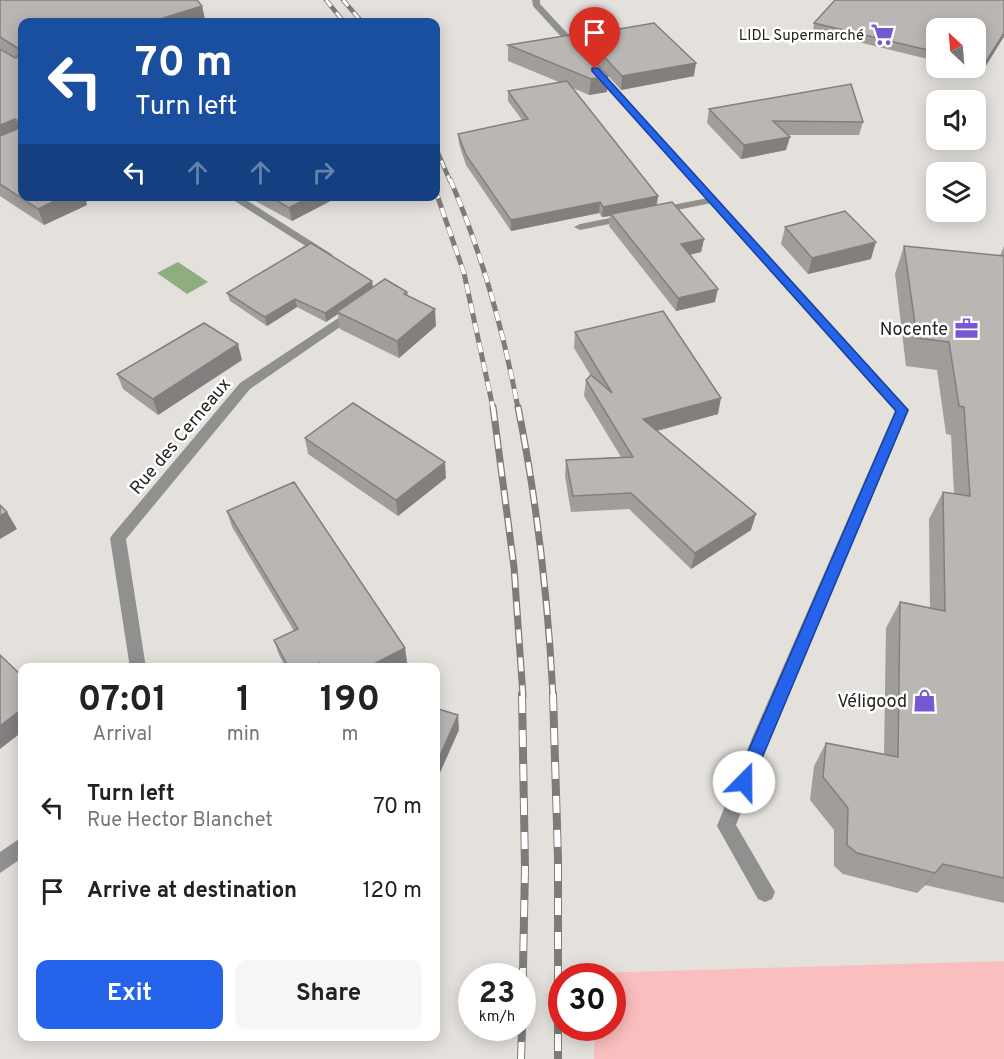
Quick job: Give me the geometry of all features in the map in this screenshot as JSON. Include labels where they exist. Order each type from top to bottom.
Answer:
[{"type":"street","points":[[536,0],[536,4],[902,410],[726,826],[765,892]]},
{"type":"street","points":[[580,226],[713,200]]},
{"type":"street","points":[[240,201],[334,259]]},
{"type":"street","name":"Rue des Cerneaux","points":[[137,663],[118,538],[245,386],[367,303]]},
{"type":"street","points":[[0,864],[18,849]]},
{"type":"shaded area","points":[[178,262],[208,282],[187,294],[157,273]]},
{"type":"shaded area","points":[[1004,961],[1004,1059],[594,1059],[595,1041],[626,1041],[626,972]]},
{"type":"building","points":[[0,0],[197,0],[202,6],[163,18],[18,18],[18,48],[0,37]]},
{"type":"building","name":"LIDL Supermarché","points":[[835,0],[1004,0],[1004,33],[986,61],[986,18],[926,18],[926,50],[814,23]]},
{"type":"building","points":[[654,23],[696,63],[622,76],[584,35]]},
{"type":"building","points":[[570,35],[608,76],[591,79],[508,45]]},
{"type":"building","points":[[0,49],[15,58],[18,57],[18,121],[15,119],[0,125]]},
{"type":"building","points":[[567,81],[658,196],[603,207],[600,202],[511,220],[466,155],[458,134],[528,119],[508,91]]},
{"type":"building","points":[[851,84],[863,122],[773,121],[790,137],[744,145],[709,109]]},
{"type":"building","points":[[18,121],[18,196],[0,184],[0,136],[17,129]]},
{"type":"building","points":[[26,201],[55,201],[38,209]]},
{"type":"building","points":[[277,201],[302,201],[289,208]]},
{"type":"building","points":[[672,202],[704,239],[681,244],[718,289],[678,298],[611,214]]},
{"type":"building","points":[[845,211],[876,242],[812,258],[785,227]]},
{"type":"building","points":[[311,243],[372,281],[325,313],[295,299],[265,317],[227,293]]},
{"type":"building","points":[[904,246],[1004,256],[1004,878],[943,864],[935,873],[857,853],[847,845],[848,808],[823,777],[826,743],[898,757],[900,602],[945,611],[943,492],[970,496],[964,407],[959,406],[949,342],[917,338]]},
{"type":"building","points":[[385,279],[407,292],[404,294],[435,309],[397,341],[337,312]]},
{"type":"building","points":[[663,311],[721,398],[643,419],[756,514],[695,553],[631,493],[573,496],[566,460],[633,457],[586,380],[591,375],[612,393],[575,332]]},
{"type":"building","points":[[204,323],[238,344],[153,399],[117,374]]},
{"type":"building","points":[[353,403],[445,462],[396,500],[305,438]]},
{"type":"building","points":[[294,482],[405,648],[376,663],[286,663],[274,640],[298,629],[227,511]]},
{"type":"building","points":[[0,505],[7,512],[0,516]]},
{"type":"building","points":[[0,655],[18,672],[18,712],[0,726]]},
{"type":"building","points":[[440,710],[458,715],[440,756]]},
{"type":"railway","points":[[326,0],[341,18]]},
{"type":"railway","points":[[343,0],[359,18]]},
{"type":"railway","points":[[440,158],[450,181]]},
{"type":"railway","points":[[450,179],[472,235],[490,292],[506,349],[518,408]]},
{"type":"railway","points":[[439,201],[464,273],[493,408]]},
{"type":"railway","points":[[493,407],[514,567],[523,696]]},
{"type":"railway","points":[[518,407],[541,551],[553,696]]},
{"type":"railway","points":[[522,694],[525,868],[523,963]]},
{"type":"railway","points":[[553,694],[558,859],[558,1059]]},
{"type":"railway","points":[[521,1059],[522,1041]]},
{"type":"place","name":"LIDL Supermarché","points":[[882,35]]},
{"type":"place","name":"Nocente","points":[[966,329]]},
{"type":"place","name":"Véligood","points":[[925,701]]},
{"type":"route","points":[[595,69],[902,410],[744,782]]}]
